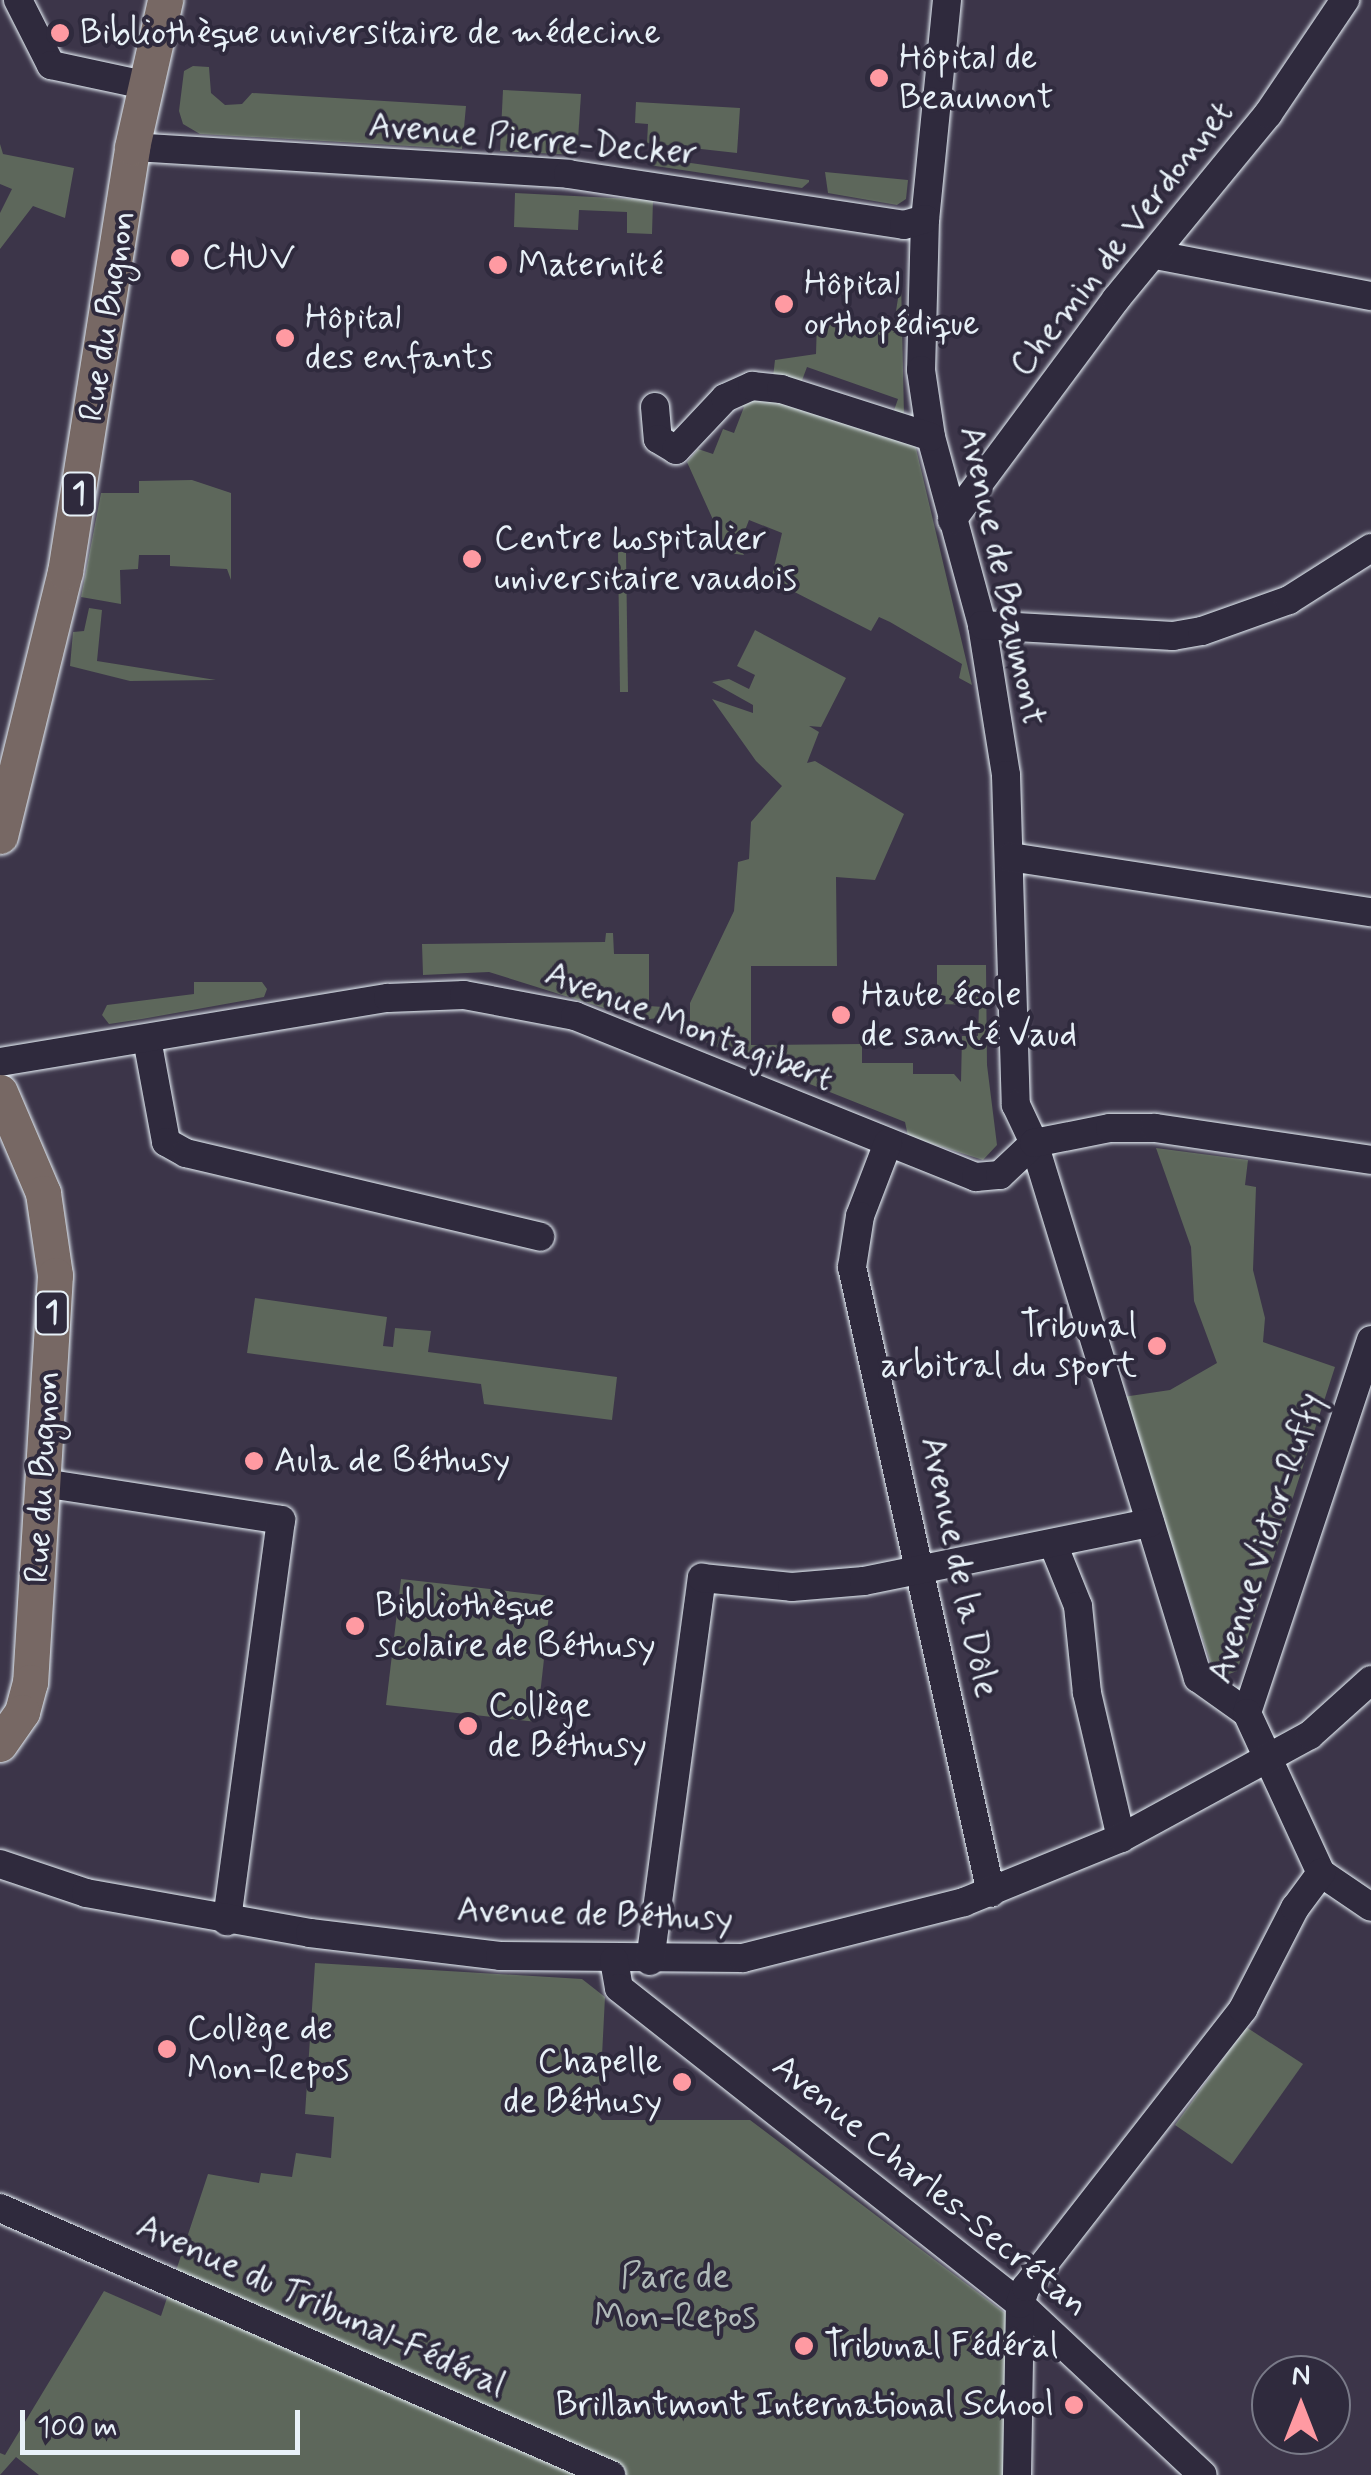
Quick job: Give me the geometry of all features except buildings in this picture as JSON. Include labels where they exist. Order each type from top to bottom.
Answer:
[{"type":"main road","name":"1","points":[[132,146],[165,0]]},
{"type":"main road","name":"Rue du Bugnon","points":[[0,836],[65,572],[132,146]]},
{"type":"main road","name":"Rue du Bugnon","points":[[0,1092],[36,1172],[54,1254],[30,1682],[22,1712],[0,1744]]},
{"type":"street","points":[[18,0],[51,65],[144,85]]},
{"type":"street","name":"Avenue de Beaumont","points":[[946,0],[925,219],[921,370],[931,436],[982,625],[1006,775],[1010,1062],[1016,1105],[1034,1144],[1198,1678],[1247,1713]]},
{"type":"street","name":"Chemin de Verdonnet","points":[[952,520],[1268,114],[1346,0]]},
{"type":"street","name":"Avenue Pierre-Decker","points":[[132,146],[568,174],[904,225],[925,219]]},
{"type":"street","points":[[1156,255],[1371,296]]},
{"type":"street","points":[[655,407],[658,439],[676,450],[733,392],[760,386],[931,436]]},
{"type":"street","points":[[982,625],[1173,636],[1202,631],[1290,600],[1371,548]]},
{"type":"street","points":[[1010,857],[1371,912]]},
{"type":"street","name":"Avenue Montagibert","points":[[0,1062],[388,998],[502,1000],[574,1016],[976,1177],[1000,1175],[1034,1144]]},
{"type":"street","points":[[146,1039],[166,1142],[186,1153],[540,1236]]},
{"type":"street","points":[[1034,1144],[1110,1128],[1155,1128],[1371,1160]]},
{"type":"street","name":"Avenue de la Dôle","points":[[888,1144],[860,1216],[852,1267],[990,1893]]},
{"type":"street","name":"Avenue Victor-Ruffy","points":[[1321,1873],[1264,1759],[1247,1713],[1371,1340]]},
{"type":"street","points":[[43,1484],[281,1520],[227,1921]]},
{"type":"street","points":[[650,1962],[702,1578],[792,1588],[921,1571],[1150,1524]]},
{"type":"street","points":[[1053,1544],[1078,1606],[1087,1693],[1121,1838]]},
{"type":"street","name":"Avenue de Béthusy","points":[[0,1864],[86,1893],[227,1921],[500,1956],[650,1962],[799,1948],[990,1893],[1121,1838],[1264,1759],[1358,1713],[1371,1680]]},
{"type":"street","points":[[1017,2475],[1020,2304],[1078,2213],[1178,2100],[1243,2010],[1294,1908],[1321,1873],[1371,1907]]},
{"type":"street","name":"Avenue Charles-Secrétan","points":[[614,1960],[618,1988],[1020,2304],[1203,2475]]},
{"type":"street","name":"Avenue du Tribunal-Fédéral","points":[[0,2208],[611,2475]]},
{"type":"green space","points":[[193,66],[209,67],[211,93],[225,105],[242,104],[252,93],[466,106],[462,149],[200,134],[183,124],[179,111],[184,71]]},
{"type":"green space","points":[[503,90],[581,94],[577,155],[500,151]]},
{"type":"green space","points":[[636,102],[740,108],[737,153],[647,143],[648,124],[635,123]]},
{"type":"green space","points":[[0,144],[3,154],[74,168],[65,218],[33,206],[0,249],[0,213],[12,189],[0,184]]},
{"type":"green space","points":[[649,157],[809,182],[802,188],[649,165]]},
{"type":"green space","points":[[825,172],[908,180],[906,199],[897,205],[828,193]]},
{"type":"green space","points":[[515,193],[653,200],[652,234],[627,233],[627,212],[579,210],[578,230],[514,227]]},
{"type":"green space","points":[[901,279],[904,416],[892,416],[898,399],[807,367],[801,383],[773,377],[775,360],[816,354],[817,320],[894,324]]},
{"type":"green space","points":[[755,394],[915,444],[972,685],[959,678],[962,664],[890,622],[879,617],[871,631],[771,580],[782,533],[749,520],[739,546],[744,555],[728,553],[687,462],[698,449],[713,454],[723,429],[734,433],[744,407],[731,402]]},
{"type":"green space","points":[[192,480],[231,493],[231,580],[227,569],[170,566],[170,555],[139,555],[138,569],[120,570],[121,604],[81,597],[101,493],[139,493],[139,481]]},
{"type":"green space","points":[[618,552],[626,552],[628,692],[620,692]]},
{"type":"green space","points":[[89,608],[102,610],[97,661],[216,680],[130,681],[70,666],[73,632],[84,631]]},
{"type":"green space","points":[[755,630],[846,678],[821,727],[809,726],[819,732],[807,763],[815,761],[904,814],[875,880],[836,877],[837,966],[751,966],[751,1045],[862,1044],[862,1063],[913,1063],[913,1074],[954,1074],[961,1082],[962,1036],[978,1036],[979,1005],[937,1004],[937,965],[986,965],[987,1065],[997,1145],[983,1160],[908,1136],[905,1122],[707,1043],[690,1021],[690,1003],[734,911],[738,862],[749,859],[751,822],[782,786],[756,761],[712,699],[753,713],[753,705],[712,682],[729,679],[749,689],[755,675],[737,666]]},
{"type":"green space","points":[[606,933],[613,933],[614,954],[649,954],[649,1006],[663,1007],[658,1018],[642,1020],[489,972],[423,975],[422,944],[605,942]]},
{"type":"green space","points":[[194,982],[262,982],[267,989],[264,997],[142,1019],[109,1024],[102,1015],[107,1005],[194,994]]},
{"type":"green space","points":[[1156,1148],[1248,1160],[1245,1185],[1256,1187],[1253,1270],[1265,1318],[1263,1342],[1335,1367],[1237,1671],[1216,1679],[1123,1397],[1170,1390],[1217,1363],[1194,1301],[1191,1247]]},
{"type":"green space","points":[[255,1298],[387,1317],[383,1346],[393,1347],[395,1328],[431,1331],[428,1352],[617,1377],[612,1420],[484,1404],[481,1384],[247,1353]]},
{"type":"green space","points":[[401,1579],[551,1596],[537,1722],[386,1705]]},
{"type":"green space","name":"Parc de Mon-Repos","points":[[315,1963],[582,1979],[605,1997],[600,2095],[589,2104],[602,2120],[750,2120],[1013,2319],[1006,2475],[39,2475],[16,2457],[0,2475],[0,2453],[5,2455],[104,2291],[161,2316],[208,2174],[259,2183],[261,2173],[292,2177],[296,2153],[331,2158],[334,2117],[305,2114]]},
{"type":"green space","points":[[1246,2027],[1303,2064],[1232,2164],[1175,2125]]},
{"type":"place","name":"Bibliothèque universitaire de médecine","points":[[60,33]]},
{"type":"place","name":"Hôpital de Beaumont","points":[[879,78]]},
{"type":"place","name":"CHUV","points":[[180,258]]},
{"type":"place","name":"Maternité","points":[[498,265]]},
{"type":"place","name":"Hôpital orthopédique","points":[[784,304]]},
{"type":"place","name":"Hôpital des enfants","points":[[285,338]]},
{"type":"place","name":"Centre hospitalier universitaire vaudois","points":[[472,559]]},
{"type":"place","name":"Haute école de santé Vaud","points":[[841,1015]]},
{"type":"place","name":"Tribunal arbitral du sport","points":[[1157,1346]]},
{"type":"place","name":"Aula de Béthusy","points":[[254,1461]]},
{"type":"place","name":"Bibliothèque scolaire de Béthusy","points":[[355,1626]]},
{"type":"place","name":"Collège de Béthusy","points":[[468,1726]]},
{"type":"place","name":"Collège de Mon-Repos","points":[[167,2049]]},
{"type":"place","name":"Chapelle de Béthusy","points":[[682,2082]]},
{"type":"place","name":"Tribunal Fédéral","points":[[804,2346]]},
{"type":"place","name":"Brillantmont International School","points":[[1074,2405]]}]
